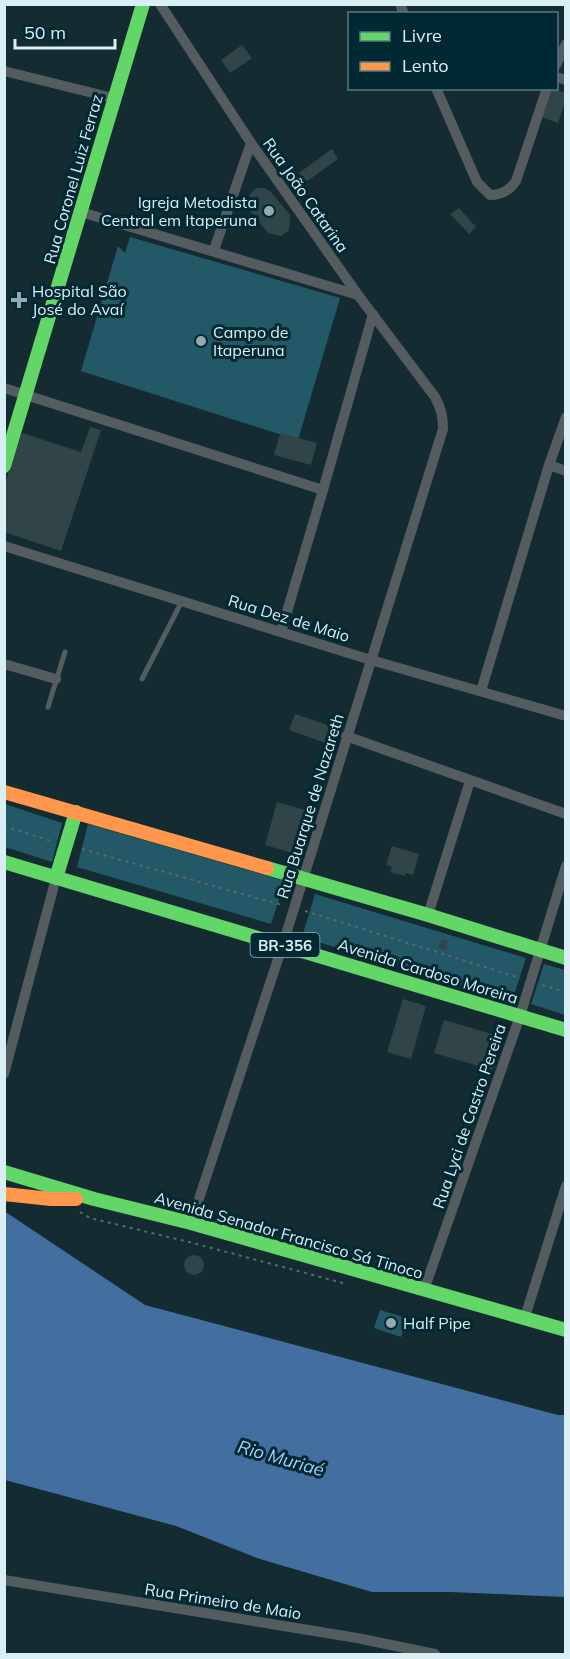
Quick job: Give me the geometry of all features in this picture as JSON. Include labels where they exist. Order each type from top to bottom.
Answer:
[{"type":"main road","name":"Rua Coronel Luiz Ferraz","points":[[4,466],[143,4]]},
{"type":"main road","points":[[4,792],[428,915],[566,958]]},
{"type":"main road","points":[[56,878],[76,812]]},
{"type":"main road","name":"Avenida Cardoso Moreira","points":[[4,862],[566,1030]]},
{"type":"main road","name":"Avenida Senador Francisco Sá Tinoco","points":[[4,1172],[566,1330]]},
{"type":"main road","points":[[4,1194],[51,1199],[94,1199]]},
{"type":"street","name":"Rua João Catarina","points":[[160,4],[251,143],[358,295],[435,397]]},
{"type":"street","points":[[558,61],[566,44]]},
{"type":"street","points":[[4,70],[113,98]]},
{"type":"street","points":[[437,90],[477,182],[490,195],[498,195],[512,187],[516,181],[546,90]]},
{"type":"street","points":[[214,250],[251,143]]},
{"type":"street","points":[[81,212],[358,295]]},
{"type":"street","points":[[281,632],[373,314]]},
{"type":"street","points":[[4,388],[323,490]]},
{"type":"street","name":"Rua Buarque de Nazareth","points":[[191,1223],[283,944],[346,736],[444,429],[441,409],[435,397]]},
{"type":"street","points":[[481,691],[549,465],[566,417]]},
{"type":"street","points":[[549,465],[566,471]]},
{"type":"street","name":"Rua Dez de Maio","points":[[4,546],[371,660],[566,716]]},
{"type":"street","points":[[4,664],[56,679]]},
{"type":"street","points":[[346,736],[566,814]]},
{"type":"street","points":[[428,915],[470,781]]},
{"type":"street","name":"Rua Lyci de Castro Pereira","points":[[424,1290],[520,1016],[566,866]]},
{"type":"street","points":[[4,1074],[56,878]]},
{"type":"street","points":[[525,1317],[566,1186]]},
{"type":"street","name":"Rua Primeiro de Maio","points":[[4,1580],[357,1638],[435,1654]]},
{"type":"lane","points":[[142,679],[182,601]]},
{"type":"lane","points":[[48,707],[65,652]]},
{"type":"path","points":[[75,1209],[90,1218],[350,1285]]},
{"type":"shaded area","name":"Campo de Itaperuna","points":[[130,237],[340,298],[298,440],[81,371],[118,246],[125,253]]},
{"type":"shaded area","points":[[5,804],[62,823],[52,862],[5,847]]},
{"type":"shaded area","points":[[88,824],[285,881],[271,924],[77,867]]},
{"type":"shaded area","points":[[315,894],[526,958],[512,1001],[302,937]]},
{"type":"shaded area","points":[[544,964],[565,970],[565,1015],[531,1004]]},
{"type":"shaded area","name":"Half Pipe","points":[[380,1310],[407,1318],[401,1337],[374,1328]]},
{"type":"water","name":"Rio Muriaé","points":[[4,1211],[145,1305],[565,1415],[565,1597],[450,1592],[372,1592],[260,1559],[176,1526],[5,1480]]},
{"type":"building","points":[[242,45],[252,58],[230,73],[221,60]]},
{"type":"building","points":[[551,90],[566,93],[558,123],[541,117]]},
{"type":"building","points":[[332,149],[338,159],[306,182],[299,173]]},
{"type":"building","name":"Igreja Metodista Central em Itaperuna","points":[[257,188],[270,191],[290,215],[289,230],[281,236],[268,233],[248,208],[250,194]]},
{"type":"building","points":[[459,208],[476,227],[469,234],[450,214]]},
{"type":"building","points":[[90,427],[101,430],[61,551],[4,532],[4,486],[22,433],[81,452]]},
{"type":"building","points":[[280,433],[317,443],[311,465],[274,455]]},
{"type":"building","points":[[295,714],[337,728],[331,745],[289,730]]},
{"type":"building","points":[[277,802],[305,810],[293,853],[265,845]]},
{"type":"building","points":[[392,846],[419,854],[413,875],[406,873],[405,876],[390,872],[392,867],[386,865]]},
{"type":"building","points":[[442,939],[448,941],[445,950],[438,948]]},
{"type":"building","points":[[403,999],[426,1006],[411,1059],[387,1052]]},
{"type":"building","points":[[444,1020],[502,1037],[492,1070],[434,1053]]},
{"type":"building","points":[[194,1255],[201,1258],[204,1265],[201,1272],[194,1275],[187,1272],[184,1265],[187,1258]]},
{"type":"traffic: fast","points":[[4,466],[143,4]]},
{"type":"traffic: fast","points":[[56,878],[76,812]]},
{"type":"traffic: fast","points":[[4,862],[566,1030]]},
{"type":"traffic: fast","points":[[267,868],[566,958]]},
{"type":"traffic: fast","points":[[4,1172],[566,1330]]},
{"type":"traffic: slow","points":[[4,792],[267,868]]},
{"type":"traffic: slow","points":[[4,1194],[76,1199]]},
{"type":"place","name":"Igreja Metodista Central em Itaperuna","points":[[269,211]]},
{"type":"place","name":"Hospital São José do Avaí","points":[[19,300]]},
{"type":"place","name":"Campo de Itaperuna","points":[[201,341]]},
{"type":"place","name":"Half Pipe","points":[[391,1323]]}]
